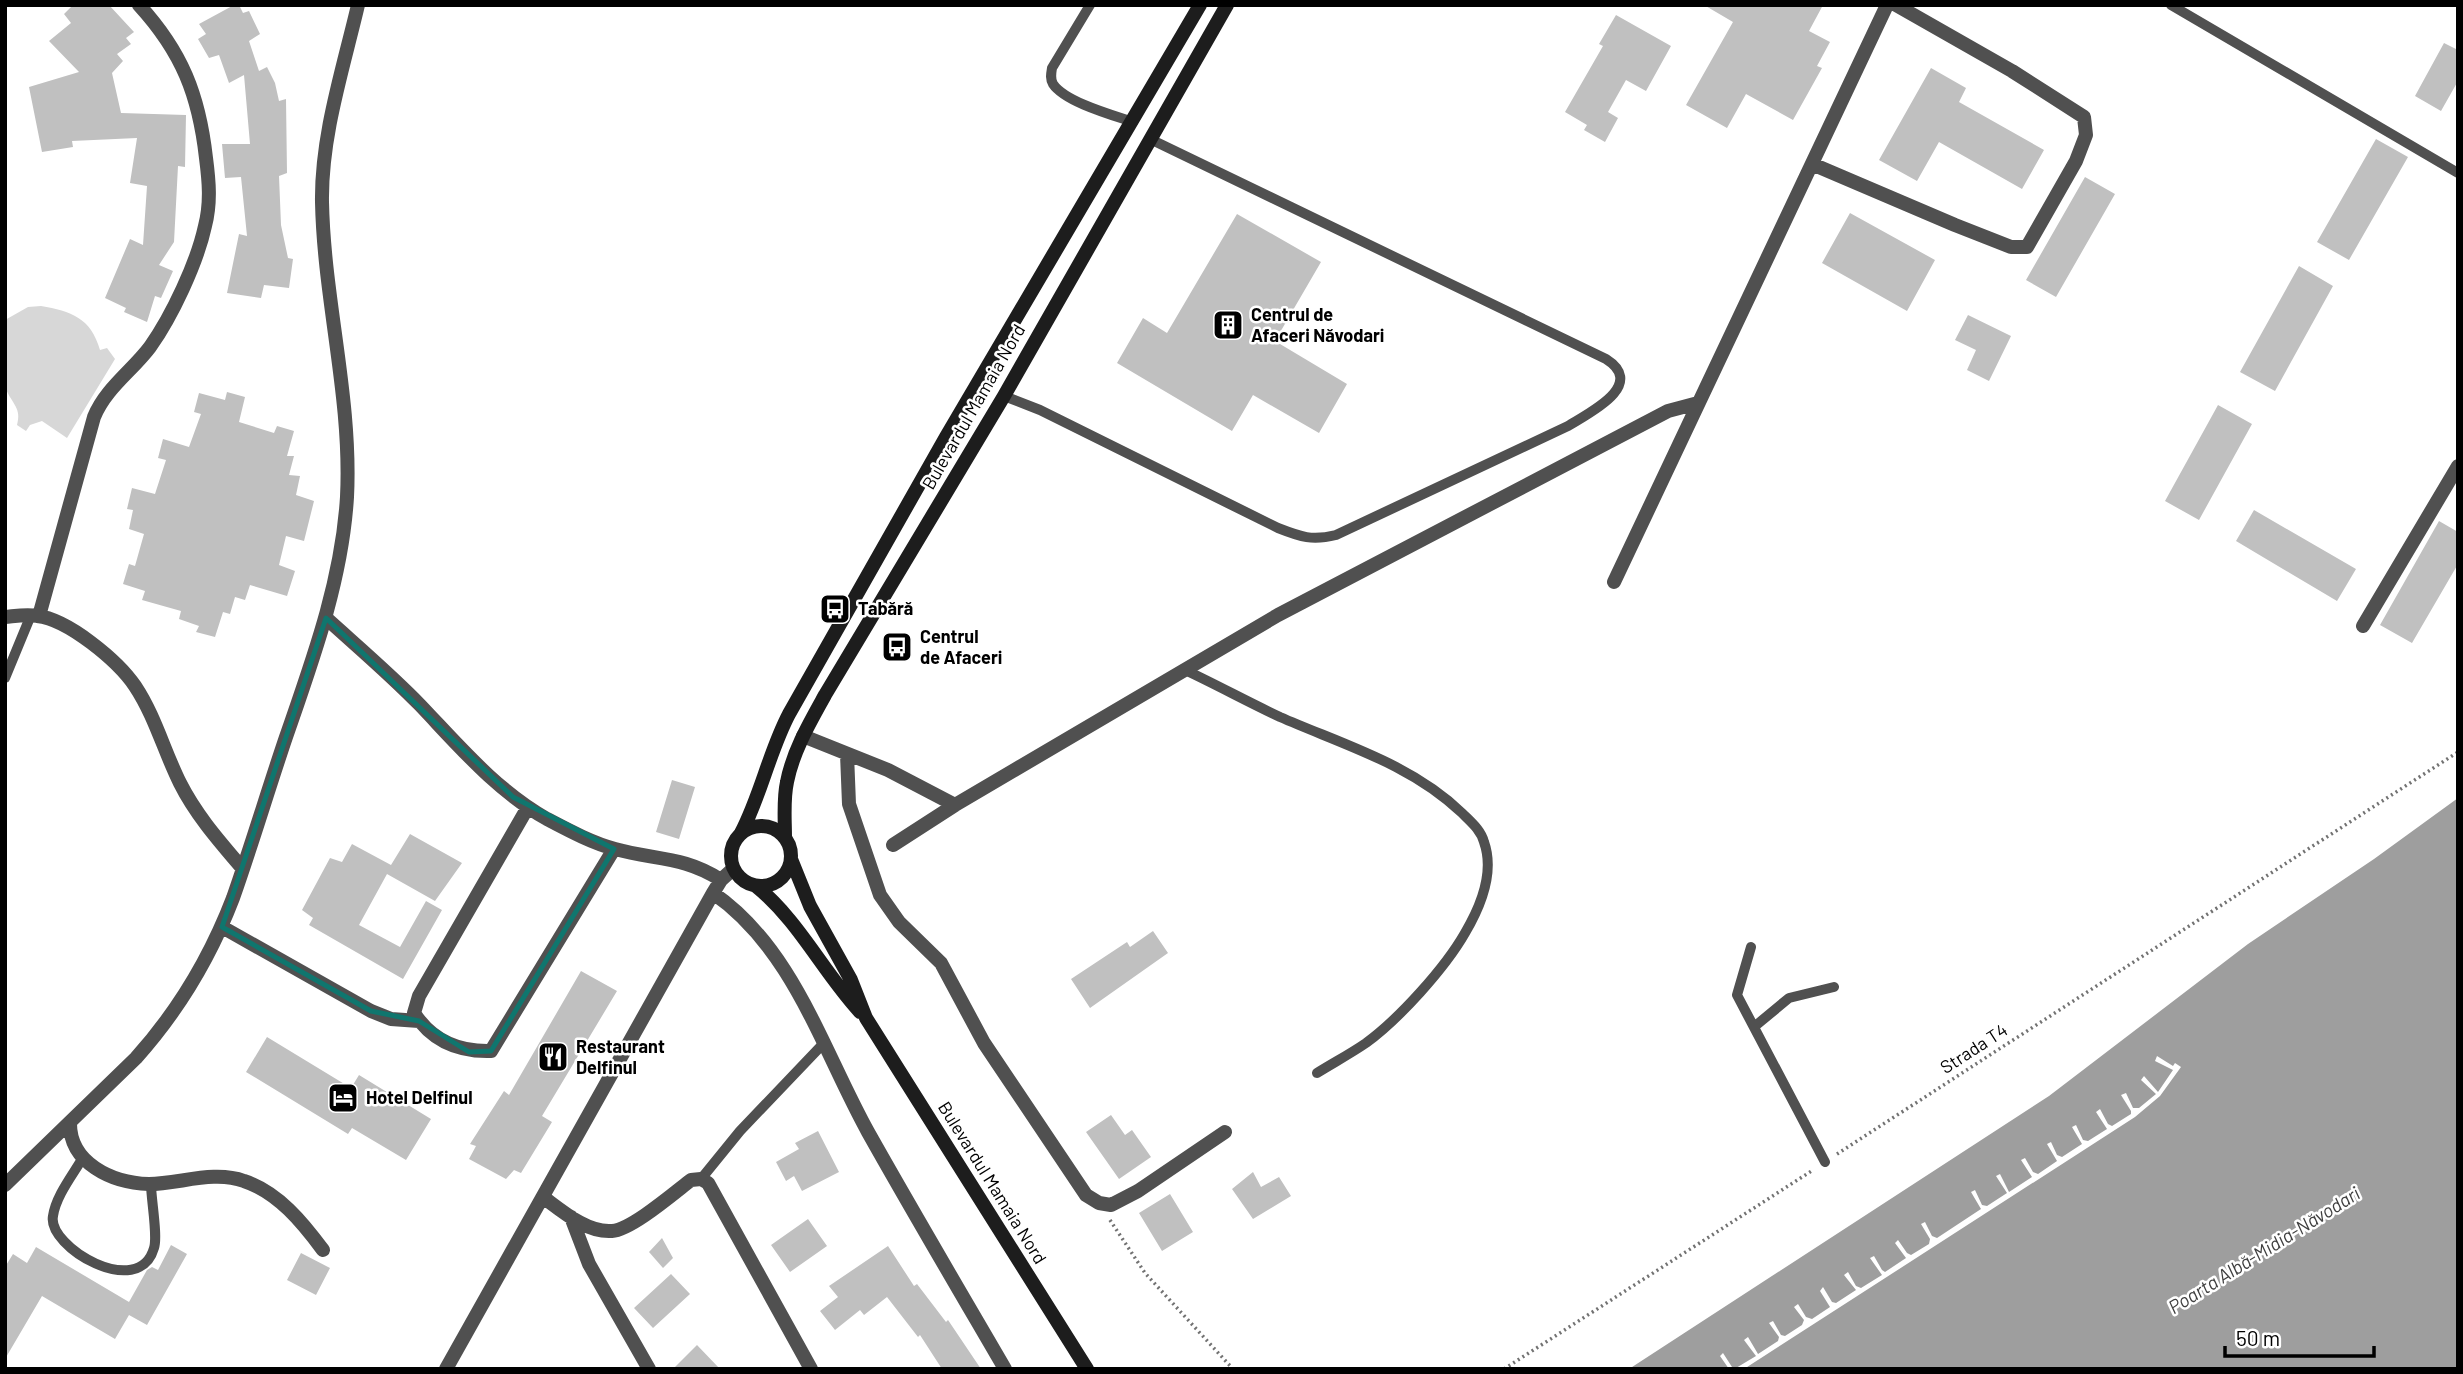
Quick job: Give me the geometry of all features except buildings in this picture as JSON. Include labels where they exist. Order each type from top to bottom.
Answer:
[{"type":"main road","name":"Bulevardul Mamaia Nord","points":[[741,832],[752,811],[789,714],[946,437],[1200,5]]},
{"type":"main road","name":"Bulevardul Mamaia Nord","points":[[785,838],[787,783],[803,736],[1004,396],[1227,5]]},
{"type":"main road","points":[[769,826],[785,838],[790,847],[791,859],[784,876],[776,882],[756,886],[738,877],[733,869],[730,849],[741,832],[749,827],[769,826]]},
{"type":"main road","name":"Bulevardul Mamaia Nord","points":[[791,859],[810,906],[851,979],[866,1018]]},
{"type":"main road","name":"Bulevardul Mamaia Nord","points":[[756,886],[774,900],[839,989],[866,1018],[1087,1369]]},
{"type":"street","points":[[5,1185],[136,1058],[188,993],[222,927],[326,618],[344,523],[347,466],[322,203],[323,172],[335,104],[358,5]]},
{"type":"street","points":[[1614,582],[1888,5]]},
{"type":"street","points":[[1812,164],[1966,230],[2011,247],[2028,247],[2076,161],[2086,135],[2084,117],[2011,71],[1896,5]]},
{"type":"street","points":[[35,615],[97,408],[101,400],[149,347],[165,322],[199,247],[205,227],[209,190],[203,131],[195,96],[184,67],[143,6]]},
{"type":"street","points":[[893,845],[954,805],[1278,615],[1637,426],[1668,411],[1698,403]]},
{"type":"street","points":[[2362,626],[2458,466]]},
{"type":"street","points":[[5,617],[35,615],[71,629],[116,665],[134,685],[146,706],[180,784],[209,828],[243,869]]},
{"type":"street","points":[[326,618],[418,704],[489,777],[528,807],[578,834],[614,849],[689,863],[704,868],[722,880]]},
{"type":"street","points":[[803,736],[888,770],[954,805]]},
{"type":"street","points":[[847,754],[849,804],[880,895],[899,922],[941,963],[984,1042],[1086,1195],[1099,1203],[1111,1205],[1138,1191],[1225,1132]]},
{"type":"street","points":[[528,807],[419,996],[414,1013],[423,1028],[443,1041],[469,1052],[491,1051],[614,849]]},
{"type":"street","points":[[446,1369],[713,893],[733,869]]},
{"type":"street","points":[[713,893],[748,920],[771,950],[802,1000],[867,1130],[1005,1369]]},
{"type":"street","points":[[222,927],[372,1011],[391,1018],[419,1021]]},
{"type":"street","points":[[70,1122],[73,1146],[82,1159],[94,1168],[132,1182],[151,1184],[226,1177],[242,1180],[271,1195],[284,1206],[307,1228],[323,1250]]},
{"type":"street","points":[[543,1198],[592,1228],[613,1232],[634,1222],[691,1180],[701,1179],[708,1183],[811,1369]]},
{"type":"street","points":[[571,1217],[589,1264],[649,1369]]},
{"type":"lane","points":[[1090,5],[1052,68],[1050,77],[1060,92],[1133,122]]},
{"type":"lane","points":[[2171,5],[2458,173]]},
{"type":"lane","points":[[1004,396],[1040,410],[1278,528],[1300,537],[1317,540],[1336,535],[1568,426],[1612,396],[1620,383],[1621,376],[1617,366],[1606,359],[1150,139]]},
{"type":"lane","points":[[5,678],[35,615]]},
{"type":"lane","points":[[1185,670],[1280,717],[1356,747],[1416,777],[1447,799],[1475,826],[1484,841],[1489,866],[1484,893],[1458,944],[1402,1010],[1368,1042],[1317,1073]]},
{"type":"lane","points":[[1751,947],[1737,995],[1825,1162]]},
{"type":"lane","points":[[1754,1027],[1789,998],[1834,987]]},
{"type":"lane","points":[[701,1179],[740,1131],[824,1044]]},
{"type":"lane","points":[[82,1159],[63,1190],[52,1217],[55,1232],[66,1246],[106,1268],[119,1272],[135,1270],[149,1258],[155,1246],[151,1184]]},
{"type":"path","name":"Strada T4","points":[[1504,1369],[2458,752]]},
{"type":"path","points":[[1099,1203],[1146,1273],[1233,1369]]},
{"type":"highlighted area","points":[[326,618],[513,797],[614,849],[491,1051],[469,1052],[419,1021],[371,1011],[222,927]]},
{"type":"shaded area","points":[[41,306],[62,310],[85,323],[100,350],[107,348],[115,359],[67,438],[42,421],[30,425],[26,431],[17,425],[17,410],[6,389],[5,320],[28,307]]},
{"type":"water","name":"Poarta Albă-Midia-Năvodari","points":[[2458,798],[2458,1369],[1744,1369],[2135,1117],[2160,1096],[2181,1067],[2175,1063],[2173,1066],[2157,1056],[2155,1061],[2173,1070],[2158,1092],[2144,1076],[2141,1080],[2156,1094],[2139,1108],[2133,1108],[2126,1093],[2121,1095],[2131,1114],[2112,1126],[2108,1124],[2100,1109],[2096,1112],[2107,1129],[2088,1141],[2083,1140],[2076,1125],[2072,1127],[2082,1144],[2062,1157],[2057,1155],[2051,1142],[2047,1144],[2057,1161],[2038,1174],[2033,1172],[2025,1158],[2021,1160],[2032,1177],[2009,1192],[2000,1174],[1996,1176],[2007,1193],[1987,1206],[1982,1205],[1975,1190],[1971,1192],[1981,1209],[1937,1238],[1932,1236],[1925,1222],[1921,1224],[1930,1239],[1929,1244],[1911,1255],[1898,1240],[1895,1243],[1906,1258],[1885,1272],[1874,1256],[1870,1258],[1882,1275],[1861,1288],[1856,1286],[1848,1272],[1844,1275],[1856,1290],[1836,1303],[1832,1302],[1823,1287],[1820,1291],[1830,1307],[1812,1319],[1806,1317],[1798,1304],[1794,1307],[1804,1320],[1802,1325],[1785,1336],[1781,1335],[1773,1321],[1769,1323],[1779,1337],[1778,1341],[1758,1354],[1748,1337],[1744,1340],[1756,1356],[1736,1368],[1732,1367],[1723,1353],[1720,1356],[1729,1369],[1629,1369],[2049,1096],[2248,944],[2374,859]]},
{"type":"place","name":"Centrul de Afaceri Năvodari","points":[[1228,325]]},
{"type":"place","name":"Tabără","points":[[835,609]]},
{"type":"place","name":"Centrul de Afaceri","points":[[897,647]]},
{"type":"place","name":"Restaurant Delfinul","points":[[553,1057]]},
{"type":"place","name":"Hotel Delfinul","points":[[343,1098]]}]
